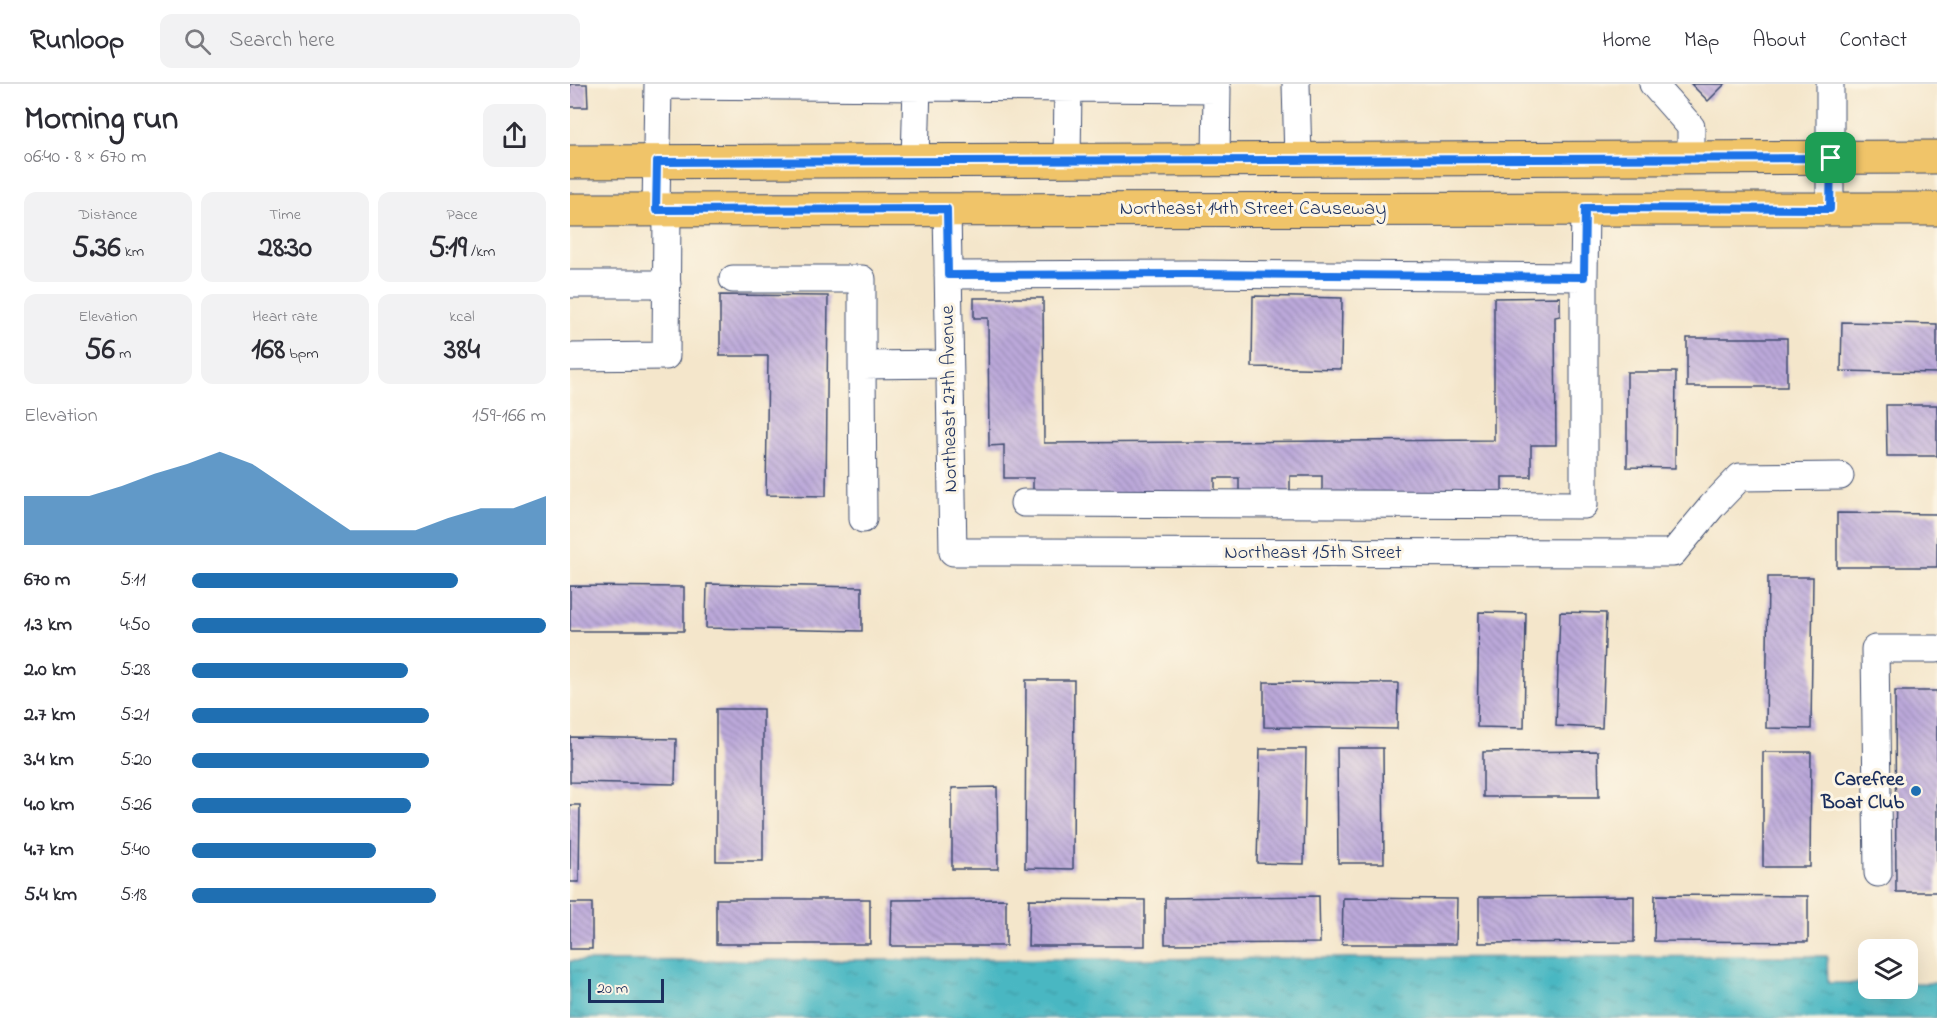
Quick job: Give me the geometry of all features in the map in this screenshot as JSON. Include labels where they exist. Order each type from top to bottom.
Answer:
[{"type":"main road","points":[[570,162],[1937,157]]},
{"type":"main road","points":[[947,209],[957,191],[972,181],[1054,161]]},
{"type":"main road","name":"Northeast 14th Street Causeway","points":[[570,210],[1937,209]]},
{"type":"street","points":[[570,357],[666,356],[667,284],[657,162],[658,84],[1217,89],[1216,160]]},
{"type":"street","points":[[1296,84],[1298,160]]},
{"type":"street","points":[[1653,84],[1691,127],[1691,158]]},
{"type":"street","points":[[1830,84],[1830,209]]},
{"type":"street","points":[[915,161],[916,85]]},
{"type":"street","points":[[1054,161],[1068,88]]},
{"type":"street","points":[[1024,503],[1584,506],[1585,208]]},
{"type":"street","name":"Northeast 27th Avenue","points":[[947,209],[953,552]]},
{"type":"street","points":[[948,275],[1584,277]]},
{"type":"street","points":[[733,279],[862,279],[863,519]]},
{"type":"street","points":[[570,284],[667,284]]},
{"type":"street","points":[[862,365],[949,364]]},
{"type":"street","name":"Northeast 15th Street","points":[[953,552],[1673,553],[1712,506],[1740,477],[1840,476]]},
{"type":"street","points":[[1878,873],[1875,649],[1937,649]]},
{"type":"water","points":[[1827,956],[1828,983],[1858,983],[1858,999],[1918,999],[1918,983],[1937,983],[1937,1018],[570,1018],[570,961]]},
{"type":"building","points":[[570,84],[587,84],[588,107],[570,107]]},
{"type":"building","points":[[1691,84],[1725,84],[1708,101]]},
{"type":"building","points":[[720,295],[828,296],[826,496],[766,495],[768,356],[720,356]]},
{"type":"building","points":[[1253,296],[1342,298],[1341,369],[1252,367]]},
{"type":"building","points":[[1560,297],[1560,316],[1555,317],[1556,445],[1531,445],[1531,477],[1502,477],[1502,496],[1322,497],[1322,476],[1290,476],[1290,500],[1239,500],[1239,478],[1215,478],[1215,496],[1033,497],[1033,478],[1004,478],[1004,445],[989,446],[988,318],[974,318],[974,298],[1043,298],[1044,443],[1494,440],[1494,298]]},
{"type":"building","points":[[1842,322],[1937,324],[1937,373],[1841,371]]},
{"type":"building","points":[[1687,338],[1787,338],[1787,387],[1687,387]]},
{"type":"building","points":[[1627,372],[1676,372],[1675,468],[1627,467]]},
{"type":"building","points":[[1886,405],[1937,405],[1937,456],[1887,456]]},
{"type":"building","points":[[1837,513],[1937,514],[1937,567],[1837,567]]},
{"type":"building","points":[[1768,577],[1813,577],[1811,729],[1766,728]]},
{"type":"building","points":[[707,584],[862,587],[862,631],[706,628]]},
{"type":"building","points":[[570,586],[684,587],[684,631],[570,631]]},
{"type":"building","points":[[1479,612],[1526,613],[1524,728],[1477,727]]},
{"type":"building","points":[[1560,612],[1606,613],[1602,728],[1556,726]]},
{"type":"building","points":[[1026,680],[1074,680],[1073,869],[1025,868]]},
{"type":"building","points":[[1264,682],[1398,683],[1397,729],[1264,727]]},
{"type":"building","name":"Carefree Boat Club","points":[[1895,691],[1937,691],[1937,892],[1896,892]]},
{"type":"building","points":[[716,709],[763,709],[763,861],[716,861]]},
{"type":"building","points":[[570,737],[676,739],[675,784],[570,782]]},
{"type":"building","points":[[1337,748],[1383,748],[1384,863],[1338,863]]},
{"type":"building","points":[[1260,749],[1306,749],[1304,864],[1257,863]]},
{"type":"building","points":[[1598,751],[1599,797],[1483,797],[1483,752]]},
{"type":"building","points":[[1763,752],[1811,752],[1810,867],[1763,867]]},
{"type":"building","points":[[997,787],[998,869],[952,869],[952,788]]},
{"type":"building","points":[[570,805],[580,805],[579,882],[570,882]]},
{"type":"building","points":[[1655,895],[1808,896],[1808,942],[1654,941]]},
{"type":"building","points":[[1319,896],[1320,943],[1165,944],[1165,898]]},
{"type":"building","points":[[1634,896],[1634,942],[1479,943],[1479,897]]},
{"type":"building","points":[[1343,898],[1457,899],[1456,944],[1342,944]]},
{"type":"building","points":[[716,899],[870,899],[870,944],[716,944]]},
{"type":"building","points":[[1006,899],[1006,946],[891,946],[892,900]]},
{"type":"building","points":[[1029,899],[1145,900],[1145,946],[1028,946]]},
{"type":"building","points":[[570,903],[592,903],[592,949],[570,949]]},
{"type":"place","name":"Carefree Boat Club","points":[[1916,791]]},
{"type":"route","points":[[1831,158],[1830,209],[1585,208],[1584,277],[948,275],[947,209],[656,210],[657,162],[1831,158]]}]
